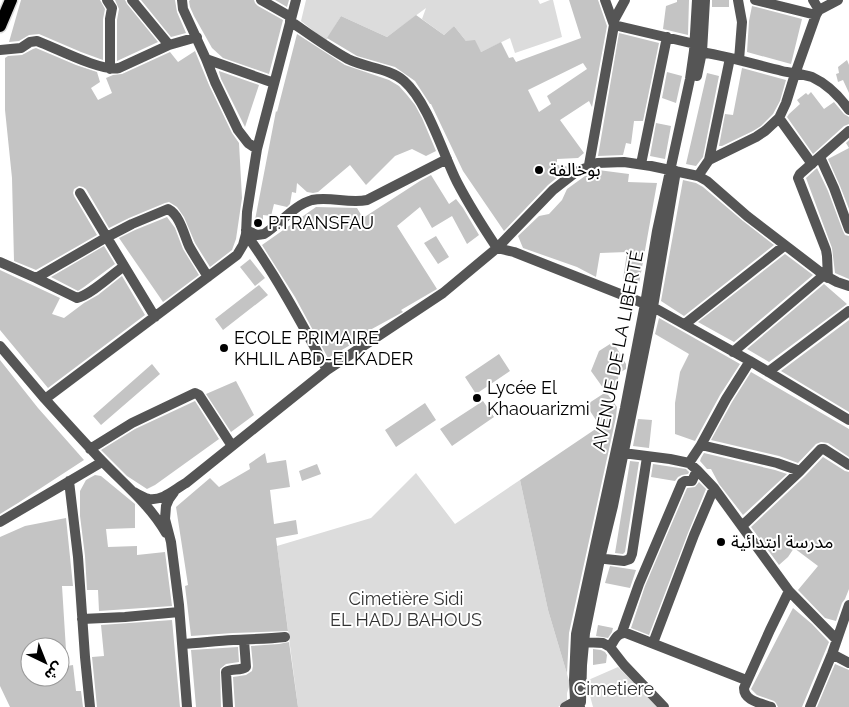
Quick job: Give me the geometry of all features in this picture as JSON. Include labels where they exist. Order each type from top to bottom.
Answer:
[{"type":"main road","points":[[0,26],[6,6]]},
{"type":"street","points":[[107,0],[112,8],[110,19],[110,69]]},
{"type":"street","points":[[132,0],[168,45]]},
{"type":"street","points":[[182,0],[183,9],[238,130],[248,143],[257,149]]},
{"type":"street","points":[[261,0],[348,59],[398,77],[413,90],[423,107],[464,195],[497,248],[514,252],[649,305],[750,361],[849,420]]},
{"type":"street","points":[[45,399],[237,255],[243,245],[246,232],[257,149],[296,0]]},
{"type":"street","points":[[605,0],[613,24]]},
{"type":"street","points":[[589,165],[613,24],[625,0]]},
{"type":"street","name":"AVENUE DE LA LIBERTÉ","points":[[697,0],[697,49]]},
{"type":"street","name":"AVENUE DE LA LIBERTÉ","points":[[580,703],[574,680],[576,634],[613,506],[705,0]]},
{"type":"street","points":[[698,176],[709,160],[734,59],[742,22],[738,0]]},
{"type":"street","points":[[755,0],[817,12],[838,0]]},
{"type":"street","points":[[709,160],[756,137],[779,118],[786,103],[817,12],[813,0]]},
{"type":"street","points":[[613,24],[667,37],[697,49],[734,59],[810,77],[823,84],[842,100],[849,110]]},
{"type":"street","points":[[0,50],[21,48],[30,42],[37,41],[74,57],[110,69],[119,68],[168,45],[196,37]]},
{"type":"street","points":[[640,164],[667,37]]},
{"type":"street","points":[[206,58],[274,83]]},
{"type":"street","points":[[779,118],[816,160],[837,195],[849,229]]},
{"type":"street","points":[[733,352],[826,277],[826,250],[798,181],[800,174],[849,130]]},
{"type":"street","points":[[246,232],[256,235],[264,234],[305,203],[314,200],[327,199],[352,202],[367,200],[447,159]]},
{"type":"street","points":[[134,492],[147,499],[155,499],[168,494],[186,483],[327,370],[443,293],[497,248],[559,186],[576,172],[589,165],[604,162],[640,164],[698,176],[707,181],[784,246],[826,277],[849,286]]},
{"type":"street","points":[[80,192],[155,317]]},
{"type":"street","points":[[36,278],[107,237],[164,210],[170,210],[178,221],[208,277]]},
{"type":"street","points":[[246,232],[269,267],[327,370]]},
{"type":"street","points":[[685,324],[784,246]]},
{"type":"street","points":[[0,262],[77,298],[90,291],[124,266]]},
{"type":"street","name":"AVENUE DE LA LIBERTÉ","points":[[580,703],[584,642],[597,558],[624,418],[649,305]]},
{"type":"street","points":[[768,372],[849,311]]},
{"type":"street","points":[[0,346],[90,449],[134,492],[158,520],[171,542]]},
{"type":"street","points":[[610,647],[618,634],[622,632],[639,584],[682,483],[684,481],[692,481],[693,467],[701,445],[726,399],[750,361]]},
{"type":"street","points":[[90,449],[132,424],[195,393],[198,393],[232,446]]},
{"type":"street","points":[[701,445],[777,463],[800,471]]},
{"type":"street","points":[[742,526],[800,471],[819,450],[822,449],[849,465]]},
{"type":"street","points":[[623,453],[693,467],[714,488],[789,591],[836,639]]},
{"type":"street","points":[[597,558],[624,562],[630,559],[647,457]]},
{"type":"street","points":[[0,522],[102,462]]},
{"type":"street","points":[[70,481],[90,707]]},
{"type":"street","points":[[178,487],[169,499],[165,519],[171,542],[187,707]]},
{"type":"street","points":[[653,643],[714,488]]},
{"type":"street","points":[[771,707],[752,700],[744,693],[744,688],[746,680],[789,591]]},
{"type":"street","points":[[810,707],[832,654],[849,605]]},
{"type":"street","points":[[82,619],[179,612]]},
{"type":"street","points":[[622,632],[746,680]]},
{"type":"street","points":[[182,644],[285,637]]},
{"type":"street","points":[[228,707],[226,672],[242,670],[246,667],[244,640]]},
{"type":"street","points":[[584,642],[603,643],[610,647],[624,665],[664,707]]},
{"type":"street","points":[[832,654],[849,663]]},
{"type":"street","points":[[566,707],[580,703]]},
{"type":"green space","points":[[306,0],[538,0],[540,4],[553,0],[562,37],[515,53],[510,38],[481,52],[466,41],[454,26],[444,35],[422,19],[426,8],[387,37],[341,16],[326,41],[301,21]]},
{"type":"green space","name":"Cimetière Sidi EL HADJ BAHOUS","points":[[416,473],[455,524],[520,480],[548,610],[570,684],[567,701],[558,707],[298,707],[277,546],[371,518]]},
{"type":"green space","name":"Cimetiere","points":[[618,667],[659,707],[593,707],[586,681]]},
{"type":"building","points":[[21,0],[100,0],[105,9],[103,19],[103,60],[39,34],[29,35],[19,41],[9,42]]},
{"type":"building","points":[[115,0],[125,0],[158,42],[117,61],[117,20],[119,9]]},
{"type":"building","points":[[141,0],[175,0],[177,12],[186,33],[171,37]]},
{"type":"building","points":[[190,0],[254,0],[258,6],[283,20],[269,74],[223,58],[212,48],[194,16],[190,7]]},
{"type":"building","points":[[275,0],[289,0],[287,7]]},
{"type":"building","points":[[569,0],[598,0],[607,26],[592,107],[589,101],[560,120],[584,153],[578,158],[557,159],[557,165],[570,167],[548,185],[504,231],[463,171],[431,104],[415,81],[395,67],[357,56],[327,38],[341,16],[387,37],[416,15],[444,35],[454,26],[466,41],[475,40],[481,52],[501,42],[509,58],[513,57],[516,62],[581,38]],"holes":[[[583,63],[587,69],[547,96],[551,104],[539,112],[528,90]]]},
{"type":"building","points":[[677,0],[689,0],[688,35],[663,29],[666,6],[677,2]]},
{"type":"building","points":[[712,0],[729,0],[729,7],[712,7]]},
{"type":"building","points":[[752,6],[802,19],[791,64],[747,52]]},
{"type":"building","points":[[619,33],[659,43],[643,121],[634,121],[631,144],[626,143],[623,155],[598,156]]},
{"type":"building","points":[[297,34],[345,65],[389,80],[399,86],[415,105],[436,151],[426,156],[412,149],[395,156],[366,185],[350,165],[318,192],[307,192],[297,183],[296,193],[292,192],[290,204],[287,207],[274,204],[271,216],[263,215],[263,226],[255,227],[254,220],[276,111]]},
{"type":"building","points":[[36,48],[97,72],[100,82],[91,88],[98,100],[112,93],[106,78],[122,74],[170,52],[178,62],[195,51],[209,85],[232,133],[239,143],[242,198],[236,239],[232,250],[210,267],[195,243],[184,217],[177,207],[169,202],[109,228],[86,189],[79,186],[74,189],[74,196],[97,235],[36,270],[14,261],[12,178],[5,110],[5,58],[22,55]]},
{"type":"building","points":[[847,60],[849,65],[849,93],[843,80],[838,82],[836,74],[839,73],[838,67]]},
{"type":"building","points":[[742,68],[786,80],[780,101],[773,114],[761,126],[719,146],[725,114],[733,115]]},
{"type":"building","points":[[219,71],[259,85],[245,127],[221,79]]},
{"type":"building","points":[[667,72],[682,76],[676,103],[662,98]]},
{"type":"building","points":[[707,73],[719,76],[703,157],[696,166],[686,164]]},
{"type":"building","points":[[811,92],[824,109],[834,102],[849,117],[849,124],[844,126],[813,154],[787,117],[800,104],[797,100],[806,93],[808,95]]},
{"type":"building","points":[[656,123],[671,126],[665,159],[650,156]]},
{"type":"building","points":[[849,148],[849,209],[828,159]]},
{"type":"building","points":[[817,168],[843,231],[845,235],[849,236],[849,279],[835,273],[832,248],[806,178]]},
{"type":"building","points":[[598,170],[629,174],[628,182],[657,183],[639,284],[623,280],[627,252],[600,253],[596,277],[577,267],[523,248],[518,236],[539,216],[549,214],[562,200],[567,189],[585,176],[594,174]]},
{"type":"building","points":[[431,175],[449,204],[456,199],[479,235],[467,244],[452,216],[432,228],[420,207],[397,226],[437,289],[401,310],[403,312],[370,330],[371,332],[364,337],[328,358],[295,297],[262,245],[316,207],[357,208],[363,218]]},
{"type":"building","points":[[683,180],[703,187],[774,245],[684,316],[661,301]]},
{"type":"building","points":[[167,217],[175,228],[183,249],[199,275],[163,302],[119,238]]},
{"type":"building","points":[[436,236],[449,257],[438,264],[424,243]]},
{"type":"building","points":[[104,246],[115,264],[78,291],[51,277]]},
{"type":"building","points":[[785,254],[813,275],[734,342],[698,322]]},
{"type":"building","points":[[250,259],[265,278],[255,286],[240,267]]},
{"type":"building","points":[[0,270],[60,298],[52,314],[64,318],[122,276],[145,315],[48,388],[0,330]]},
{"type":"building","points":[[824,284],[847,304],[769,362],[747,349]]},
{"type":"building","points":[[259,285],[268,295],[223,330],[215,319]]},
{"type":"building","points":[[659,318],[740,364],[720,395],[695,441],[675,434],[675,403],[680,372],[689,354],[655,334]]},
{"type":"building","points":[[849,320],[849,412],[781,371]]},
{"type":"building","points":[[610,344],[612,347],[615,345],[626,364],[626,369],[619,373],[617,385],[606,392],[591,371],[599,351]]},
{"type":"building","points":[[499,354],[510,371],[476,394],[465,377]]},
{"type":"building","points":[[0,360],[38,408],[84,460],[0,514]]},
{"type":"building","points":[[152,364],[160,374],[101,425],[93,416]]},
{"type":"building","points":[[751,372],[849,429],[849,457],[828,443],[821,442],[816,444],[798,463],[779,456],[711,440]]},
{"type":"building","points":[[236,381],[254,415],[231,432],[206,394]]},
{"type":"building","points":[[606,392],[617,407],[616,417],[569,633],[567,674],[548,610],[520,480],[600,426],[586,405]]},
{"type":"building","points":[[195,401],[219,439],[155,485],[147,489],[127,476],[101,450],[135,429]]},
{"type":"building","points":[[483,401],[494,417],[452,446],[440,429]]},
{"type":"building","points":[[425,403],[436,420],[396,447],[385,430]]},
{"type":"building","points":[[638,419],[652,420],[649,448],[633,446]]},
{"type":"building","points":[[265,453],[267,463],[286,460],[290,487],[270,490],[274,524],[296,520],[298,534],[276,538],[288,631],[191,636],[185,586],[188,585],[176,507],[210,478],[219,487],[250,469],[249,464]]},
{"type":"building","points":[[704,453],[787,474],[743,515],[719,484],[711,469],[707,469],[700,461]]},
{"type":"building","points":[[823,457],[849,472],[849,589],[836,621],[825,618],[798,590],[818,566],[794,548],[779,565],[751,527]]},
{"type":"building","points":[[630,461],[639,462],[625,552],[623,554],[615,553]]},
{"type":"building","points":[[317,464],[321,474],[302,481],[299,471]]},
{"type":"building","points":[[653,464],[686,469],[689,472],[678,477],[675,481],[651,477]]},
{"type":"building","points":[[95,475],[101,476],[135,504],[135,528],[106,529],[108,547],[137,546],[137,555],[165,552],[172,606],[99,611],[98,590],[87,590],[80,516],[80,491],[86,480]]},
{"type":"building","points":[[699,482],[706,489],[649,635],[631,628],[645,586],[687,488],[695,487]]},
{"type":"building","points":[[66,518],[73,586],[62,586],[65,637],[20,637],[20,687],[70,687],[70,666],[73,665],[76,691],[81,691],[83,707],[10,707],[0,686],[0,537],[25,526]]},
{"type":"building","points":[[610,566],[636,570],[630,588],[605,583]]},
{"type":"building","points":[[793,608],[829,642],[802,707],[778,707],[774,701],[757,695],[751,689]]},
{"type":"building","points":[[172,620],[180,707],[97,707],[92,657],[104,656],[101,625]]},
{"type":"building","points":[[598,625],[613,628],[608,638],[596,636]]},
{"type":"building","points":[[289,642],[298,707],[235,707],[233,677],[246,675],[252,671],[251,646]]},
{"type":"building","points":[[238,647],[239,662],[226,664],[220,669],[221,707],[196,707],[191,650]]},
{"type":"building","points":[[593,649],[605,652],[607,655],[606,663],[593,665]]},
{"type":"building","points":[[835,664],[849,670],[849,707],[817,707]]},
{"type":"place","name":"بوخالفة","points":[[539,170]]},
{"type":"place","name":"P.TRANSFAU","points":[[258,223]]},
{"type":"place","name":"ECOLE PRIMAIRE KHLIL ABD-ELKADER","points":[[224,348]]},
{"type":"place","name":"Lycée El Khaouarizmi","points":[[477,398]]},
{"type":"place","name":"مدرسة ابتدائية","points":[[721,542]]}]
